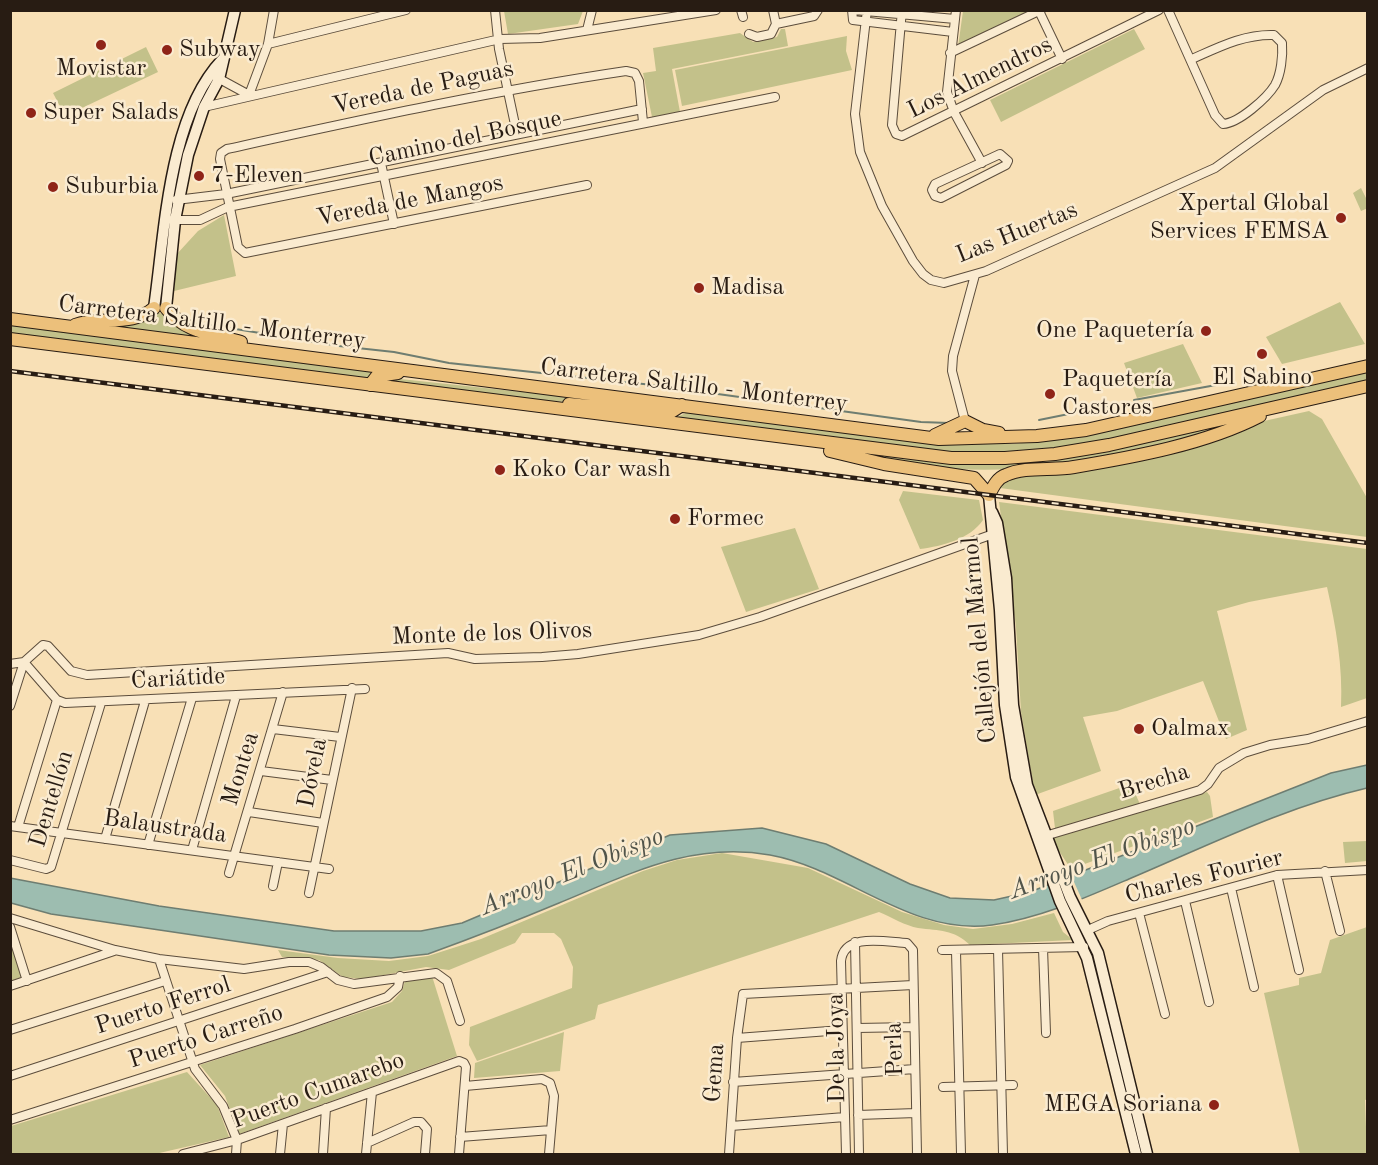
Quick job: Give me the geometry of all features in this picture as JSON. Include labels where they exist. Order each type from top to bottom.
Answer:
[{"type":"main road","points":[[71,327],[89,321],[134,318],[160,308],[192,330],[259,349]]},
{"type":"main road","name":"Carretera Saltillo - Monterrey","points":[[10,319],[259,349],[922,437],[980,439],[1037,436],[1096,428],[1368,366]]},
{"type":"main road","name":"Carretera Saltillo - Monterrey","points":[[10,339],[951,458],[1030,457],[1109,445],[1368,386]]},
{"type":"main road","points":[[370,385],[377,376],[392,373],[456,380],[489,380]]},
{"type":"main road","points":[[514,403],[587,404],[668,414],[682,405]]},
{"type":"main road","points":[[804,440],[824,450],[884,464],[974,478],[989,495],[996,482],[1008,474],[1073,467],[1202,439],[1240,426],[1273,408]]},
{"type":"main road","points":[[922,437],[947,432],[965,421],[989,432],[1037,436]]},
{"type":"street","points":[[173,200],[214,76],[222,59],[236,10]]},
{"type":"street","points":[[249,95],[268,44],[274,10]]},
{"type":"street","points":[[268,44],[406,10]]},
{"type":"street","points":[[495,10],[507,89],[517,134]]},
{"type":"street","points":[[587,30],[592,10]]},
{"type":"street","points":[[204,106],[500,39],[540,38],[716,10]]},
{"type":"street","points":[[749,34],[757,37],[771,34],[776,24],[773,10]]},
{"type":"street","points":[[953,32],[853,20],[853,10],[956,15],[947,92],[954,112],[982,163]]},
{"type":"street","name":"Los Almendros","points":[[902,12],[894,82],[893,130],[902,136],[1159,10]]},
{"type":"street","points":[[1168,10],[1192,59],[1215,115],[1223,124],[1234,121],[1274,86],[1279,77],[1282,43],[1274,35],[1261,34],[1240,39],[1192,59]]},
{"type":"street","name":"Las Huertas","points":[[867,11],[855,114],[860,152],[869,180],[894,228],[923,274],[931,280],[944,283],[975,275],[1215,168],[1323,90],[1368,68]]},
{"type":"street","points":[[951,53],[1040,11],[1062,59]]},
{"type":"street","points":[[776,24],[816,13]]},
{"type":"street","name":"Vereda de Paguas","points":[[226,194],[220,159],[221,153],[227,149],[507,89],[626,71],[635,73],[639,81],[642,109]]},
{"type":"street","points":[[214,76],[249,95]]},
{"type":"street","points":[[160,308],[173,200],[193,103],[214,76]]},
{"type":"street","name":"Camino del Bosque","points":[[170,220],[200,220],[228,207],[775,97]]},
{"type":"street","points":[[642,109],[643,122]]},
{"type":"street","name":"Camino del Bosque","points":[[173,200],[226,194],[642,109]]},
{"type":"street","points":[[1000,154],[1008,161],[1006,165],[979,180],[941,198],[935,196],[932,190],[935,184],[982,163],[1000,154]]},
{"type":"street","points":[[381,163],[394,224]]},
{"type":"street","name":"Vereda de Mangos","points":[[228,207],[240,252],[587,185]]},
{"type":"street","points":[[226,194],[228,207]]},
{"type":"street","points":[[965,421],[952,371],[953,356],[975,275]]},
{"type":"street","name":"Callejón del Mármol","points":[[989,495],[995,533],[1016,777],[1048,853]]},
{"type":"street","name":"Monte de los Olivos","points":[[24,662],[43,645],[48,646],[71,671],[87,675],[448,653],[476,659],[578,654],[672,640],[731,627],[995,533]]},
{"type":"street","points":[[10,664],[24,662]]},
{"type":"street","points":[[14,826],[57,700],[24,662]]},
{"type":"street","points":[[10,706],[24,662]]},
{"type":"street","name":"Callejón del Mármol","points":[[1008,679],[1022,764],[1030,797],[1045,836],[1048,853]]},
{"type":"street","name":"Dóvela","points":[[309,892],[352,688]]},
{"type":"street","name":"Cariátide","points":[[57,700],[65,703],[101,703],[365,689]]},
{"type":"street","name":"Montea","points":[[229,873],[283,692]]},
{"type":"street","points":[[192,850],[236,696]]},
{"type":"street","points":[[148,844],[192,698]]},
{"type":"street","points":[[105,839],[145,701]]},
{"type":"street","name":"Dentellón","points":[[10,860],[49,868],[62,833],[101,703]]},
{"type":"street","name":"Brecha","points":[[1045,836],[1200,790],[1208,784],[1219,768],[1257,748],[1308,739],[1368,721]]},
{"type":"street","points":[[273,729],[340,737]]},
{"type":"street","points":[[261,771],[333,780]]},
{"type":"street","points":[[249,812],[323,824]]},
{"type":"street","name":"Balaustrada","points":[[14,826],[329,869]]},
{"type":"street","points":[[1048,853],[1098,952],[1136,1155]]},
{"type":"street","points":[[1048,853],[1072,926],[1083,946],[1147,1155]]},
{"type":"street","points":[[273,886],[278,862]]},
{"type":"street","name":"Charles Fourier","points":[[1085,926],[1277,876],[1324,871],[1368,870]]},
{"type":"street","points":[[1324,871],[1340,931]]},
{"type":"street","points":[[1277,876],[1299,970]]},
{"type":"street","points":[[1231,888],[1254,987]]},
{"type":"street","points":[[1185,901],[1209,1002]]},
{"type":"street","points":[[1139,913],[1165,1014]]},
{"type":"street","points":[[10,918],[115,950],[159,959],[244,969],[289,962],[309,962],[338,980],[354,984],[427,972],[442,976],[451,989],[460,1021]]},
{"type":"street","points":[[10,927],[27,981]]},
{"type":"street","name":"Perla","points":[[855,942],[910,944],[913,950],[917,1155]]},
{"type":"street","name":"De la Joya","points":[[846,1155],[842,956],[848,945],[855,942],[859,1155]]},
{"type":"street","points":[[942,950],[1083,946]]},
{"type":"street","points":[[1043,948],[1046,1033]]},
{"type":"street","points":[[998,949],[1003,1155]]},
{"type":"street","points":[[10,986],[115,950]]},
{"type":"street","points":[[956,951],[961,1155]]},
{"type":"street","points":[[159,959],[192,1062],[201,1078],[220,1101],[237,1140],[236,1155]]},
{"type":"street","name":"Puerto Ferrol","points":[[10,1076],[328,972]]},
{"type":"street","name":"Puerto Carreño","points":[[10,1120],[387,997],[398,987],[400,976]]},
{"type":"street","points":[[10,1030],[165,981]]},
{"type":"street","points":[[842,987],[913,985]]},
{"type":"street","name":"Gema","points":[[729,1155],[733,1083],[743,994],[842,987]]},
{"type":"street","points":[[857,1028],[914,1027]]},
{"type":"street","points":[[737,1038],[842,1030]]},
{"type":"street","name":"Puerto Cumarebo","points":[[183,1155],[237,1140],[459,1061],[464,1063],[465,1086]]},
{"type":"street","points":[[733,1083],[915,1069]]},
{"type":"street","points":[[459,1155],[465,1086],[542,1079],[550,1083],[555,1096],[549,1155]]},
{"type":"street","points":[[943,1087],[1014,1085]]},
{"type":"street","points":[[366,1155],[372,1092]]},
{"type":"street","points":[[323,1155],[326,1108]]},
{"type":"street","points":[[858,1114],[916,1113]]},
{"type":"street","points":[[731,1126],[845,1117]]},
{"type":"street","points":[[367,1143],[414,1122],[421,1122],[427,1129],[425,1155]]},
{"type":"street","points":[[280,1155],[283,1124]]},
{"type":"street","points":[[460,1137],[551,1130]]},
{"type":"shaded area","points":[[504,10],[583,11],[578,24],[508,34]]},
{"type":"shaded area","points":[[963,11],[1030,11],[958,47]]},
{"type":"shaded area","points":[[781,29],[785,29],[788,46],[672,69],[680,112],[652,117],[643,73],[656,71],[653,48],[740,33],[753,42],[777,37]]},
{"type":"shaded area","points":[[1134,29],[1145,49],[1001,122],[990,100]]},
{"type":"shaded area","points":[[847,36],[846,51],[852,70],[682,106],[675,70]]},
{"type":"shaded area","points":[[146,47],[158,72],[65,116],[53,93]]},
{"type":"shaded area","points":[[1361,188],[1368,208],[1361,211],[1353,193]]},
{"type":"shaded area","points":[[224,215],[236,276],[174,291],[176,255],[198,231]]},
{"type":"shaded area","points":[[1340,302],[1365,344],[1282,364],[1266,337]]},
{"type":"shaded area","points":[[154,312],[165,314],[230,342],[100,324]]},
{"type":"shaded area","points":[[11,325],[375,372],[366,379],[11,334]]},
{"type":"shaded area","points":[[1183,344],[1202,383],[1137,398],[1124,363]]},
{"type":"shaded area","points":[[1367,371],[1367,381],[1112,439],[1044,451],[962,455],[675,418],[690,411],[932,442],[1013,444],[1059,439]]},
{"type":"shaded area","points":[[387,379],[673,408],[535,400],[387,382]]},
{"type":"shaded area","points":[[1309,411],[1322,419],[1367,498],[1367,537],[1000,488],[1008,478]]},
{"type":"shaded area","points":[[1236,423],[1146,448],[1053,466],[959,469],[913,464],[867,454],[979,465],[1055,461]]},
{"type":"shaded area","points":[[903,491],[979,500],[983,520],[978,527],[963,537],[938,546],[920,549],[899,500]]},
{"type":"shaded area","points":[[999,502],[1367,549],[1367,698],[1341,707],[1338,647],[1327,587],[1249,602],[1217,611],[1247,730],[1226,739],[1203,681],[1117,711],[1083,717],[1101,771],[1035,795],[1021,712],[1016,627]]},
{"type":"shaded area","points":[[795,528],[819,589],[746,612],[721,547]]},
{"type":"shaded area","points":[[1367,765],[1367,788],[1276,816],[1062,906],[1027,918],[992,925],[962,926],[934,921],[906,911],[798,862],[770,855],[741,852],[688,856],[662,863],[636,871],[428,954],[391,958],[329,955],[51,914],[11,903],[10,878],[159,906],[334,931],[421,931],[462,923],[670,835],[762,828],[826,844],[910,884],[950,898],[994,900],[1030,892],[1331,773]]},
{"type":"shaded area","points":[[1131,784],[1143,811],[1207,792],[1210,796],[1213,817],[1071,869],[1051,839],[1056,837],[1053,811]]},
{"type":"shaded area","points":[[1367,841],[1367,861],[1345,863],[1343,842]]},
{"type":"shaded area","points":[[722,853],[808,868],[902,912],[944,925],[973,929],[1012,924],[1054,913],[1063,932],[1073,940],[970,945],[952,933],[913,927],[879,912],[598,1005],[595,1019],[477,1061],[469,1045],[470,1027],[572,988],[573,967],[561,939],[554,933],[522,933],[515,943],[449,970],[426,967],[363,979],[343,977],[319,960],[282,957],[278,950],[338,958],[389,961],[428,956],[481,939],[643,871],[677,860]]},
{"type":"shaded area","points":[[1367,927],[1368,1099],[1365,1100],[1367,1154],[1300,1154],[1264,993],[1299,985],[1299,978],[1321,973],[1330,940]]},
{"type":"shaded area","points":[[10,936],[22,977],[11,981],[10,981]]},
{"type":"shaded area","points":[[432,976],[457,1056],[239,1134],[225,1096],[200,1065],[392,1002],[402,991],[405,981]]},
{"type":"shaded area","points":[[564,1032],[560,1071],[474,1078],[475,1063]]},
{"type":"shaded area","points":[[187,1072],[217,1105],[229,1137],[155,1154],[11,1154],[11,1126]]},
{"type":"pier","points":[[1070,873],[1083,902],[1058,911],[1048,882]]},
{"type":"waterway","points":[[193,322],[339,346],[394,352],[449,363],[671,387]]},
{"type":"waterway","points":[[1134,400],[1227,383]]},
{"type":"waterway","points":[[696,391],[921,422],[949,423]]},
{"type":"waterway","points":[[1039,420],[1123,403]]},
{"type":"railway","points":[[10,371],[1368,543]]},
{"type":"place","name":"Movistar","points":[[101,45]]},
{"type":"place","name":"Subway","points":[[167,50]]},
{"type":"place","name":"Super Salads","points":[[31,113]]},
{"type":"place","name":"7-Eleven","points":[[199,176]]},
{"type":"place","name":"Suburbia","points":[[53,187]]},
{"type":"place","name":"Xpertal Global Services FEMSA","points":[[1341,218]]},
{"type":"place","name":"Madisa","points":[[699,288]]},
{"type":"place","name":"One Paquetería","points":[[1206,331]]},
{"type":"place","name":"El Sabino","points":[[1262,354]]},
{"type":"place","name":"Paquetería Castores","points":[[1050,394]]},
{"type":"place","name":"Koko Car wash","points":[[500,470]]},
{"type":"place","name":"Formec","points":[[675,519]]},
{"type":"place","name":"Oalmax","points":[[1139,729]]},
{"type":"place","name":"MEGA Soriana","points":[[1214,1105]]},
{"type":"water label","name":"Arroyo El Obispo","points":[[1102,859]]},
{"type":"water label","name":"Arroyo El Obispo","points":[[572,872]]}]
